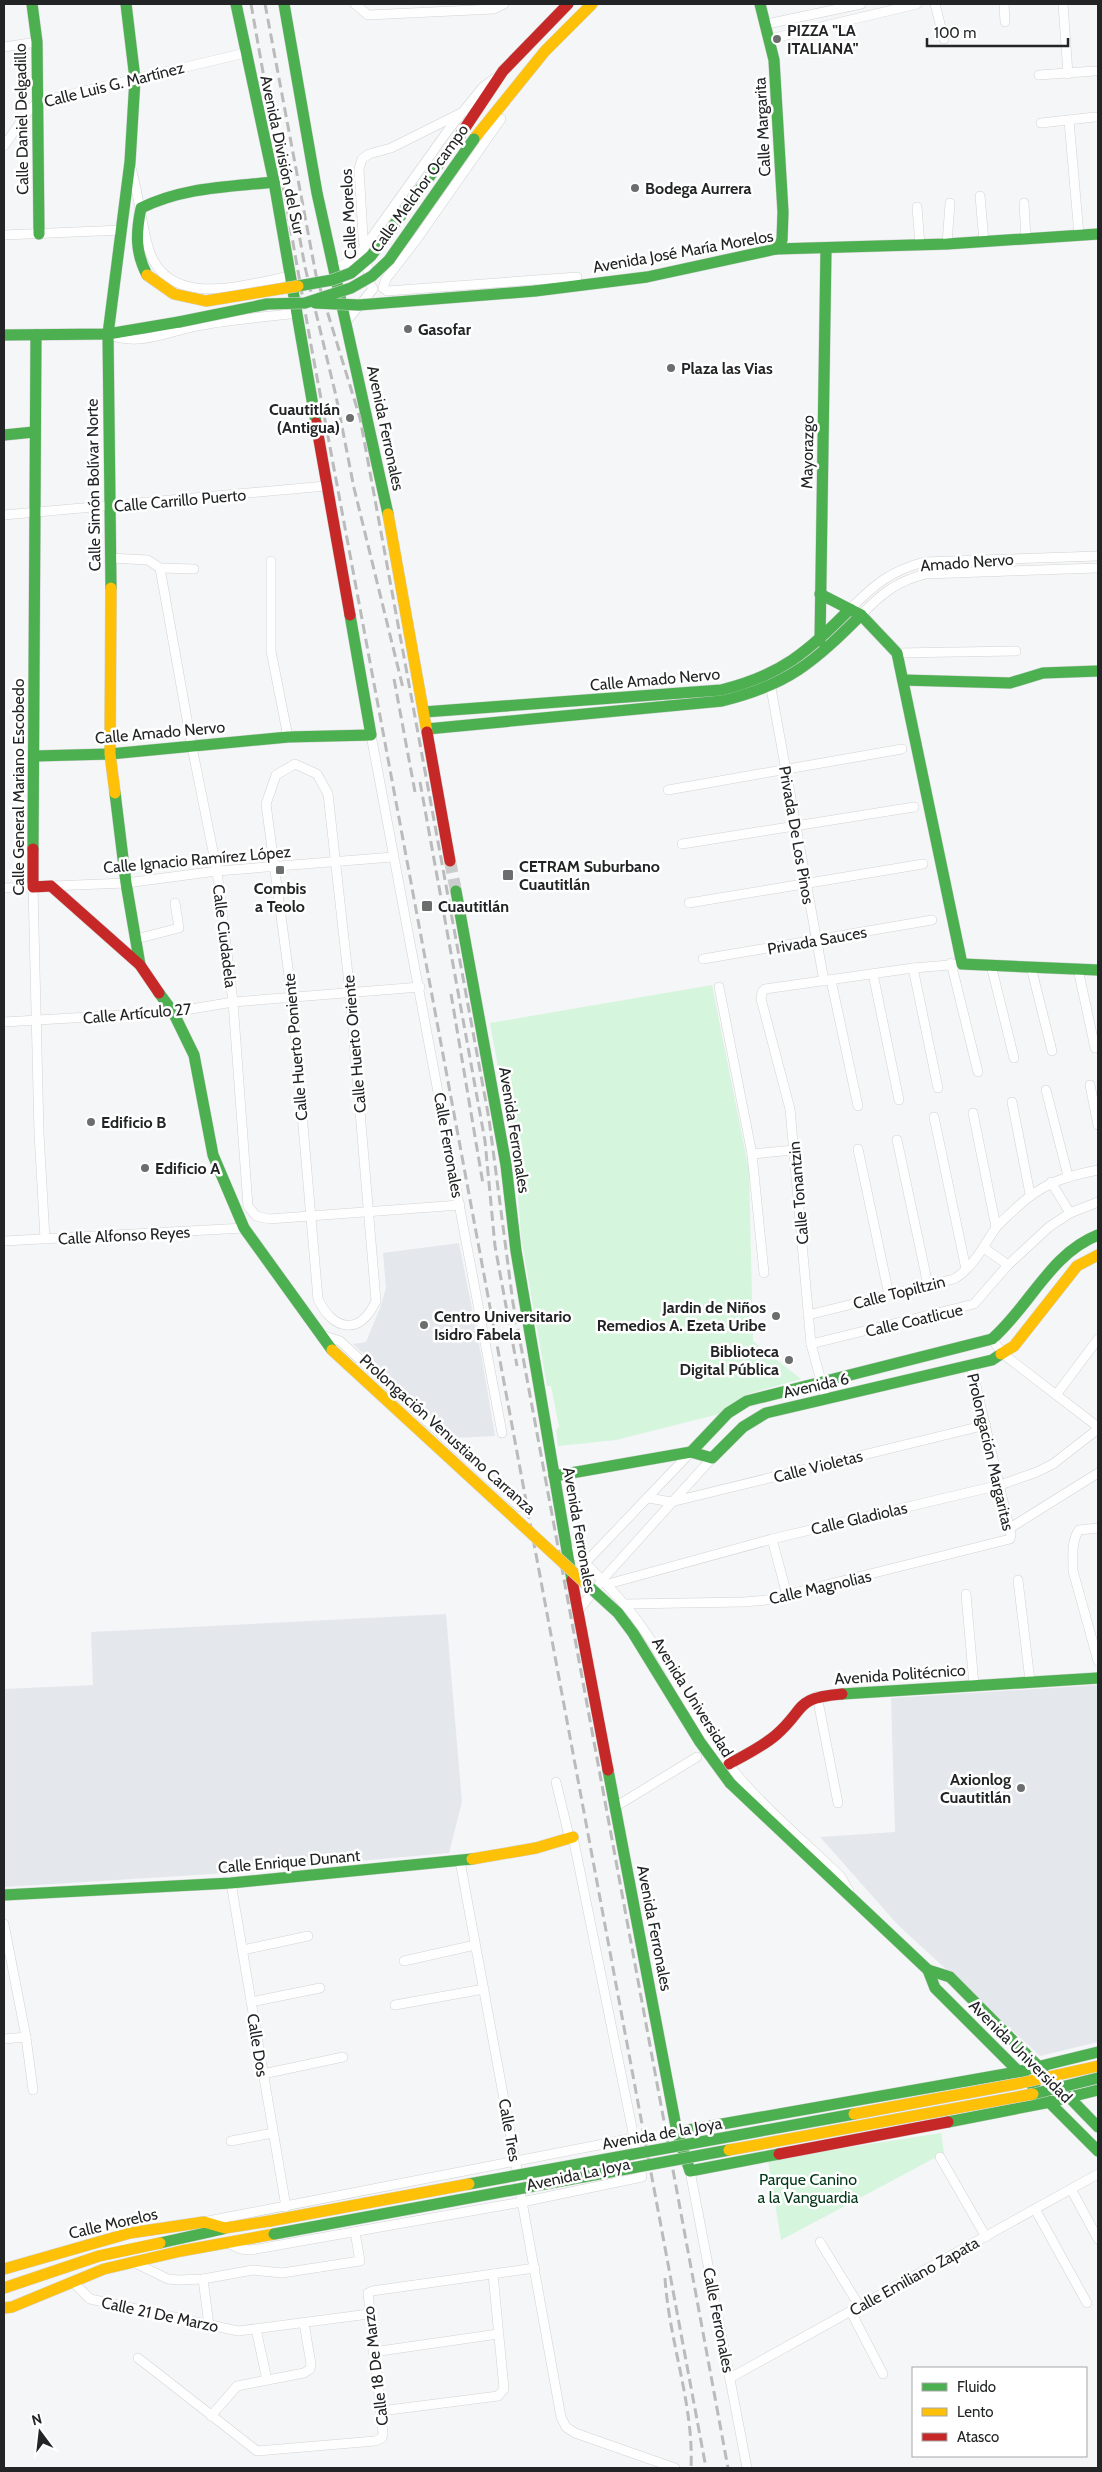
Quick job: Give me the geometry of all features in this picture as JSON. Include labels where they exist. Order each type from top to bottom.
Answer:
[{"type":"main road","name":"Calle Daniel Delgadillo","points":[[32,4],[36,42],[38,102],[39,234]]},
{"type":"main road","name":"Calle Simón Bolívar Norte","points":[[126,4],[135,79],[130,162],[108,334],[112,658],[110,754],[126,883],[140,965]]},
{"type":"main road","name":"Avenida División del Sur","points":[[236,4],[274,182],[291,276],[301,308]]},
{"type":"main road","name":"Avenida Ferronales","points":[[284,4],[317,193],[380,471],[450,861]]},
{"type":"main road","name":"Calle Melchor Ocampo","points":[[141,208],[135,240],[138,259],[148,275],[162,289],[188,301],[206,301],[332,280],[351,273],[372,256],[462,134],[503,71],[568,4]]},
{"type":"main road","name":"Calle Melchor Ocampo","points":[[4,335],[108,334],[267,304],[301,308],[351,288],[372,276],[384,265],[474,139],[532,66],[576,18],[592,4]]},
{"type":"main road","name":"Calle Margarita","points":[[760,4],[774,60],[783,212],[782,240],[776,249]]},
{"type":"main road","points":[[141,208],[156,199],[187,191],[274,182]]},
{"type":"main road","name":"Avenida José María Morelos","points":[[301,308],[535,290],[647,277],[776,249],[947,244],[1098,234]]},
{"type":"main road","name":"Mayorazgo","points":[[821,656],[820,594],[826,249]]},
{"type":"main road","points":[[301,308],[326,486],[371,735]]},
{"type":"main road","name":"Calle General Mariano Escobedo","points":[[33,887],[36,335]]},
{"type":"main road","points":[[4,435],[34,432]]},
{"type":"main road","points":[[820,594],[861,615],[897,653],[956,964],[1098,970]]},
{"type":"main road","name":"Calle Amado Nervo","points":[[424,712],[721,690],[756,682],[777,673],[797,660],[850,609]]},
{"type":"main road","name":"Calle Amado Nervo","points":[[427,729],[722,701],[771,688],[821,656],[861,615]]},
{"type":"main road","points":[[903,680],[1010,683],[1043,673],[1098,672]]},
{"type":"main road","name":"Calle Amado Nervo","points":[[35,756],[110,754],[288,737],[371,735]]},
{"type":"main road","name":"Calle Ignacio Ramírez López","points":[[33,887],[51,886]]},
{"type":"main road","name":"Prolongación Venustiano Carranza","points":[[51,886],[140,965],[173,1012],[194,1056],[212,1155],[244,1228],[332,1350],[556,1554]]},
{"type":"main road","name":"Avenida Ferronales","points":[[456,891],[506,1166],[516,1251],[572,1582],[677,2132],[690,2171]]},
{"type":"main road","name":"Avenida 6","points":[[691,1452],[737,1406],[768,1394],[992,1339],[1003,1332],[1044,1281],[1077,1245],[1098,1235]]},
{"type":"main road","name":"Avenida 6","points":[[712,1458],[738,1429],[751,1419],[766,1413],[971,1365],[1003,1354],[1014,1346],[1077,1266],[1098,1255]]},
{"type":"main road","points":[[1044,1281],[1057,1293]]},
{"type":"main road","points":[[554,1476],[691,1452],[712,1458]]},
{"type":"main road","name":"Avenida Universidad","points":[[556,1554],[618,1613],[636,1636],[695,1736],[730,1783],[928,1970],[935,1988],[1098,2151]]},
{"type":"main road","name":"Avenida Politécnico","points":[[729,1764],[774,1737],[782,1730],[801,1704],[817,1696],[1098,1678]]},
{"type":"main road","name":"Calle Enrique Dunant","points":[[4,1895],[231,1883],[460,1862],[536,1848],[571,1837]]},
{"type":"main road","name":"Avenida Universidad","points":[[928,1970],[950,1977],[1098,2127]]},
{"type":"main road","points":[[677,2132],[1017,2072],[1098,2052]]},
{"type":"main road","name":"Avenida de la Joya","points":[[4,2288],[99,2256],[193,2235],[1021,2083],[1098,2066]]},
{"type":"main road","name":"Avenida de la Joya","points":[[231,2242],[1033,2094],[1098,2078]]},
{"type":"main road","points":[[690,2171],[1050,2102],[1098,2090]]},
{"type":"main road","name":"Calle Morelos","points":[[4,2270],[110,2237],[204,2222],[228,2228]]},
{"type":"main road","points":[[6,2309],[104,2269],[231,2242]]},
{"type":"street","points":[[355,4],[368,15],[494,9],[504,4]]},
{"type":"street","points":[[423,4],[429,12]]},
{"type":"street","points":[[766,24],[861,4]]},
{"type":"street","points":[[770,39],[917,4]]},
{"type":"street","points":[[935,4],[944,39]]},
{"type":"street","points":[[1004,4],[1005,22]]},
{"type":"street","points":[[1062,4],[1068,74]]},
{"type":"street","points":[[851,6],[854,19]]},
{"type":"street","points":[[4,47],[36,42]]},
{"type":"street","name":"Calle Luis G. Martínez","points":[[4,146],[29,110],[38,102],[245,53]]},
{"type":"street","name":"Calle Melchor Ocampo","points":[[334,270],[355,258],[364,248],[463,112],[483,87],[503,71]]},
{"type":"street","points":[[1039,75],[1095,71]]},
{"type":"street","name":"Calle Morelos","points":[[345,323],[373,289],[370,284],[364,248],[359,169],[362,159],[369,154],[391,148],[463,112]]},
{"type":"street","points":[[1041,123],[1095,117]]},
{"type":"street","points":[[501,119],[417,239],[386,279],[383,288],[387,292],[577,277]]},
{"type":"street","points":[[1069,121],[1079,235]]},
{"type":"street","name":"Calle Melchor Ocampo","points":[[130,162],[150,253],[157,267],[166,277],[179,285],[192,289],[212,289],[291,276]]},
{"type":"street","points":[[980,196],[984,242]]},
{"type":"street","points":[[947,244],[950,203]]},
{"type":"street","points":[[1024,204],[1026,239]]},
{"type":"street","points":[[917,207],[920,244]]},
{"type":"street","points":[[4,235],[122,230]]},
{"type":"street","points":[[108,334],[120,339],[141,339],[201,325],[301,308]]},
{"type":"street","name":"Calle Carrillo Puerto","points":[[4,515],[326,486]]},
{"type":"street","name":"Amado Nervo","points":[[850,609],[886,576],[924,562],[1098,556]]},
{"type":"street","points":[[110,558],[148,560],[160,568],[194,569]]},
{"type":"street","points":[[270,561],[271,651],[288,737]]},
{"type":"street","name":"Calle Ciudadela","points":[[160,568],[192,747],[217,871],[233,1002],[248,1206],[256,1216],[269,1219],[310,1216]]},
{"type":"street","name":"Amado Nervo","points":[[861,615],[892,586],[926,574],[1098,568]]},
{"type":"street","points":[[897,653],[1016,651]]},
{"type":"street","name":"Privada De Los Pinos","points":[[771,688],[816,940],[858,1106]]},
{"type":"street","points":[[672,694],[673,706]]},
{"type":"street","points":[[519,706],[521,719]]},
{"type":"street","points":[[371,735],[393,857]]},
{"type":"street","points":[[668,790],[902,749]]},
{"type":"street","name":"Calle Huerto Oriente","points":[[295,764],[317,774],[328,794],[350,993],[376,1301],[364,1321],[348,1326]]},
{"type":"street","name":"Calle Huerto Poniente","points":[[295,764],[276,775],[266,804],[292,998],[318,1298],[322,1308],[334,1322],[348,1326]]},
{"type":"street","points":[[682,844],[914,807]]},
{"type":"street","name":"Calle Ignacio Ramírez López","points":[[51,886],[126,883],[217,871],[275,868],[393,857]]},
{"type":"street","name":"Calle Ferronales","points":[[393,857],[420,987],[460,1205],[468,1262],[502,1433]]},
{"type":"street","points":[[688,903],[923,864]]},
{"type":"street","name":"Calle Ignacio Ramírez López","points":[[4,888],[33,887]]},
{"type":"street","name":"Calle General Mariano Escobedo","points":[[33,887],[39,1133],[45,1239]]},
{"type":"street","points":[[136,939],[179,928],[175,903]]},
{"type":"street","name":"Privada Sauces","points":[[703,959],[932,920]]},
{"type":"street","points":[[827,980],[956,964],[978,1072]]},
{"type":"street","points":[[991,965],[1014,1058]]},
{"type":"street","points":[[1031,967],[1052,1051]]},
{"type":"street","points":[[913,968],[938,1088]]},
{"type":"street","points":[[1078,969],[1095,1048]]},
{"type":"street","points":[[873,974],[899,1100]]},
{"type":"street","name":"Calle Tonantzin","points":[[826,1399],[811,1344],[790,1109],[761,999],[764,989],[827,980]]},
{"type":"street","name":"Calle Artículo 27","points":[[4,1022],[173,1012],[233,1002],[420,987]]},
{"type":"street","points":[[719,987],[752,1154],[764,1273]]},
{"type":"street","points":[[1090,1085],[1098,1126]]},
{"type":"street","points":[[1046,1090],[1068,1176]]},
{"type":"street","points":[[1012,1102],[1030,1194]]},
{"type":"street","points":[[972,1113],[996,1227]]},
{"type":"street","points":[[934,1117],[966,1270]]},
{"type":"street","points":[[897,1140],[928,1285]]},
{"type":"street","points":[[858,1149],[888,1295]]},
{"type":"street","points":[[752,1154],[794,1150]]},
{"type":"street","name":"Calle Topiltzin","points":[[808,1315],[954,1279],[966,1270],[984,1248],[996,1227],[1030,1194],[1051,1182],[1068,1176],[1098,1170]]},
{"type":"street","points":[[1051,1182],[1070,1213]]},
{"type":"street","name":"Calle Coatlicue","points":[[811,1344],[970,1307],[978,1301],[1008,1265],[1048,1227],[1070,1213],[1098,1202]]},
{"type":"street","points":[[310,1216],[460,1205]]},
{"type":"street","name":"Calle Alfonso Reyes","points":[[4,1242],[244,1228]]},
{"type":"street","points":[[984,1248],[1008,1265]]},
{"type":"street","name":"Prolongación Venustiano Carranza","points":[[322,1335],[340,1340],[520,1506]]},
{"type":"street","points":[[992,1339],[1003,1354],[1098,1428]]},
{"type":"street","points":[[1056,1395],[1098,1340]]},
{"type":"street","name":"Prolongación Margaritas","points":[[971,1365],[1010,1528],[1010,1539]]},
{"type":"street","name":"Calle Violetas","points":[[649,1498],[671,1502],[986,1425]]},
{"type":"street","name":"Calle Gladiolas","points":[[605,1581],[1000,1484],[1037,1472],[1053,1464],[1098,1428]]},
{"type":"street","name":"Avenida 6","points":[[572,1582],[586,1563],[691,1452]]},
{"type":"street","name":"Avenida 6","points":[[578,1611],[671,1502],[712,1458]]},
{"type":"street","points":[[1010,1528],[1098,1473]]},
{"type":"street","points":[[1098,1528],[1079,1530],[1075,1536],[1073,1571],[1098,1661]]},
{"type":"street","points":[[772,1539],[787,1595]]},
{"type":"street","name":"Calle Magnolias","points":[[625,1604],[744,1602],[787,1595],[1010,1539]]},
{"type":"street","name":"Avenida Universidad","points":[[567,1547],[605,1581],[625,1604],[648,1636],[715,1746],[744,1783],[841,1877],[851,1896]]},
{"type":"street","points":[[1018,1580],[1030,1682]]},
{"type":"street","points":[[966,1594],[974,1685]]},
{"type":"street","points":[[817,1696],[838,1803]]},
{"type":"street","points":[[615,1807],[697,1757]]},
{"type":"street","points":[[556,1782],[571,1837],[634,2138]]},
{"type":"street","name":"Calle Tres","points":[[460,1862],[516,2161],[561,2417],[566,2427],[575,2433],[675,2468]]},
{"type":"street","name":"Calle Dos","points":[[231,1883],[286,2207]]},
{"type":"street","points":[[4,1924],[26,2037],[33,2090]]},
{"type":"street","points":[[243,1950],[308,1936]]},
{"type":"street","points":[[404,1961],[475,1946]]},
{"type":"street","points":[[251,2002],[320,1988]]},
{"type":"street","points":[[395,2006],[484,1989]]},
{"type":"street","points":[[4,2039],[26,2037]]},
{"type":"street","points":[[263,2074],[343,2057]]},
{"type":"street","points":[[231,2141],[273,2133]]},
{"type":"street","name":"Avenida La Joya","points":[[204,2222],[634,2138],[642,2177],[522,2202],[251,2250],[240,2249],[231,2242]]},
{"type":"street","points":[[940,2157],[986,2237]]},
{"type":"street","name":"Calle Ferronales","points":[[690,2171],[747,2468]]},
{"type":"street","name":"Calle Emiliano Zapata","points":[[730,2378],[1098,2174]]},
{"type":"street","points":[[1071,2189],[1098,2239]]},
{"type":"street","points":[[1035,2209],[1087,2303]]},
{"type":"street","points":[[133,2262],[168,2279],[203,2279],[253,2270],[282,2273],[360,2261],[355,2232]]},
{"type":"street","points":[[820,2242],[860,2307]]},
{"type":"street","points":[[380,2411],[498,2396],[502,2393],[504,2389],[493,2274],[535,2268]]},
{"type":"street","name":"Calle 18 De Marzo","points":[[211,2416],[257,2451],[375,2441],[382,2438],[368,2293],[493,2274]]},
{"type":"street","points":[[203,2279],[209,2324]]},
{"type":"street","name":"Calle 21 De Marzo","points":[[73,2282],[90,2299],[238,2331],[369,2314]]},
{"type":"street","points":[[851,2312],[883,2374]]},
{"type":"street","points":[[138,2358],[211,2416],[237,2386],[304,2373],[310,2369],[311,2364],[304,2323]]},
{"type":"street","points":[[256,2329],[267,2380]]},
{"type":"street","points":[[373,2352],[498,2334]]},
{"type":"shaded area","name":"Centro Universitario Isidro Fabela","points":[[459,1243],[495,1436],[455,1438],[353,1344],[366,1342],[380,1308],[386,1288],[383,1253]]},
{"type":"shaded area","points":[[446,1614],[462,1802],[449,1853],[213,1874],[4,1887],[4,1689],[93,1685],[91,1632]]},
{"type":"shaded area","points":[[1098,1685],[1098,2042],[1040,2056],[898,1925],[820,1837],[895,1832],[891,1698]]},
{"type":"green space","points":[[712,985],[749,1170],[753,1341],[801,1379],[748,1394],[719,1414],[616,1440],[558,1446],[556,1430],[559,1427],[551,1386],[547,1386],[521,1237],[516,1166],[490,1023]]},
{"type":"green space","name":"Parque Canino a la Vanguardia","points":[[941,2133],[944,2153],[781,2240],[768,2160]]},
{"type":"tunnel","points":[[450,861],[456,891]]},
{"type":"railway","points":[[251,4],[311,345],[706,2468]]},
{"type":"railway","points":[[265,4],[316,275],[360,418],[489,1119],[513,1303],[728,2468]]},
{"type":"railway","points":[[297,223],[305,267],[336,396],[354,488],[403,688]]},
{"type":"railway","points":[[394,679],[415,792]]},
{"type":"railway","points":[[420,782],[485,1141],[495,1246],[517,1366]]},
{"type":"railway","points":[[451,994],[483,1184]]},
{"type":"railway","points":[[665,2278],[671,2326],[689,2420],[691,2468]]},
{"type":"traffic: fast","points":[[32,4],[37,42],[39,234]]},
{"type":"traffic: fast","points":[[111,588],[108,334],[130,162],[135,79],[126,4]]},
{"type":"traffic: fast","points":[[236,4],[274,182],[316,423]]},
{"type":"traffic: fast","points":[[284,4],[317,193],[388,514]]},
{"type":"traffic: fast","points":[[760,4],[774,60],[783,212],[782,240],[776,249]]},
{"type":"traffic: fast","points":[[298,286],[332,280],[351,273],[371,256],[461,134]]},
{"type":"traffic: fast","points":[[179,322],[267,304],[305,303],[351,288],[372,276],[389,260],[474,139]]},
{"type":"traffic: fast","points":[[147,275],[140,258],[138,242],[141,208],[157,201],[189,192],[274,182]]},
{"type":"traffic: fast","points":[[535,291],[647,277],[776,249],[947,244],[1098,234]]},
{"type":"traffic: fast","points":[[820,641],[826,249]]},
{"type":"traffic: fast","points":[[315,303],[359,305],[535,291]]},
{"type":"traffic: fast","points":[[4,335],[108,334],[179,322]]},
{"type":"traffic: fast","points":[[33,849],[36,335]]},
{"type":"traffic: fast","points":[[4,435],[34,432]]},
{"type":"traffic: fast","points":[[820,594],[861,615],[897,653],[962,964],[1098,970]]},
{"type":"traffic: fast","points":[[424,712],[721,690],[761,677],[792,660],[820,638],[850,609]]},
{"type":"traffic: fast","points":[[35,756],[110,754],[288,737],[371,735],[350,615]]},
{"type":"traffic: fast","points":[[427,729],[722,701],[745,695],[799,670],[829,646],[861,615]]},
{"type":"traffic: fast","points":[[903,680],[1010,683],[1043,673],[1098,671]]},
{"type":"traffic: fast","points":[[115,793],[126,883],[140,965]]},
{"type":"traffic: fast","points":[[456,891],[506,1165],[516,1251],[572,1580]]},
{"type":"traffic: fast","points":[[159,993],[173,1012],[194,1055],[213,1155],[244,1228],[332,1350]]},
{"type":"traffic: fast","points":[[691,1452],[728,1413],[747,1401],[992,1339],[1018,1312],[1041,1282],[1067,1254],[1081,1243],[1098,1235]]},
{"type":"traffic: fast","points":[[554,1476],[691,1452],[712,1458],[743,1427],[766,1413],[992,1360],[1001,1354]]},
{"type":"traffic: fast","points":[[584,1582],[618,1613],[633,1633],[700,1742],[730,1783]]},
{"type":"traffic: fast","points":[[842,1694],[1098,1678]]},
{"type":"traffic: fast","points":[[608,1770],[677,2132],[690,2171],[779,2154]]},
{"type":"traffic: fast","points":[[730,1783],[928,1970],[935,1988],[1098,2151]]},
{"type":"traffic: fast","points":[[4,1895],[231,1883],[472,1859]]},
{"type":"traffic: fast","points":[[928,1970],[950,1977],[1043,2071]]},
{"type":"traffic: fast","points":[[677,2132],[1017,2072],[1098,2052]]},
{"type":"traffic: fast","points":[[1033,2094],[1098,2078]]},
{"type":"traffic: fast","points":[[948,2122],[1050,2102],[1098,2090]]},
{"type":"traffic: fast","points":[[1066,2094],[1098,2127]]},
{"type":"traffic: fast","points":[[469,2184],[854,2114]]},
{"type":"traffic: fast","points":[[274,2234],[729,2150]]},
{"type":"traffic: fast","points":[[160,2243],[223,2229]]},
{"type":"traffic: slow","points":[[474,139],[545,51],[592,4]]},
{"type":"traffic: slow","points":[[147,275],[174,294],[206,301],[298,286]]},
{"type":"traffic: slow","points":[[388,514],[427,732]]},
{"type":"traffic: slow","points":[[111,588],[110,754],[115,793]]},
{"type":"traffic: slow","points":[[1001,1354],[1014,1346],[1077,1266],[1098,1255]]},
{"type":"traffic: slow","points":[[332,1350],[584,1582]]},
{"type":"traffic: slow","points":[[472,1859],[536,1848],[573,1837]]},
{"type":"traffic: slow","points":[[854,2114],[1021,2083],[1098,2066]]},
{"type":"traffic: slow","points":[[729,2150],[1033,2094]]},
{"type":"traffic: slow","points":[[270,2221],[469,2184]]},
{"type":"traffic: slow","points":[[4,2269],[130,2233],[204,2222],[225,2228],[270,2221]]},
{"type":"traffic: slow","points":[[4,2308],[12,2307],[104,2269],[181,2251],[274,2234]]},
{"type":"traffic: slow","points":[[4,2288],[99,2256],[160,2243]]},
{"type":"traffic: jam","points":[[461,134],[503,71],[568,4]]},
{"type":"traffic: jam","points":[[316,423],[350,615]]},
{"type":"traffic: jam","points":[[427,732],[450,861]]},
{"type":"traffic: jam","points":[[33,849],[33,887],[51,886],[140,965],[159,993]]},
{"type":"traffic: jam","points":[[572,1580],[608,1770]]},
{"type":"traffic: jam","points":[[729,1764],[771,1739],[808,1702],[815,1698],[842,1694]]},
{"type":"traffic: jam","points":[[779,2154],[948,2122]]},
{"type":"place","name":"PIZZA \"LA ITALIANA\"","points":[[777,39]]},
{"type":"place","name":"Bodega Aurrera","points":[[635,188]]},
{"type":"place","name":"Gasofar","points":[[408,329]]},
{"type":"place","name":"Plaza las Vias","points":[[671,368]]},
{"type":"place","name":"Cuautitlán (Antigua)","points":[[350,418]]},
{"type":"place","name":"Combis a Teolo","points":[[280,870]]},
{"type":"place","name":"CETRAM Suburbano Cuautitlán","points":[[508,875]]},
{"type":"place","name":"Cuautitlán","points":[[427,906]]},
{"type":"place","name":"Edificio B","points":[[91,1122]]},
{"type":"place","name":"Edificio A","points":[[145,1168]]},
{"type":"place","name":"Jardin de Niños Remedios A. Ezeta Uribe","points":[[776,1316]]},
{"type":"place","name":"Centro Universitario Isidro Fabela","points":[[424,1325]]},
{"type":"place","name":"Biblioteca Digital Pública","points":[[789,1360]]},
{"type":"place","name":"Axionlog Cuautitlán","points":[[1021,1788]]}]
